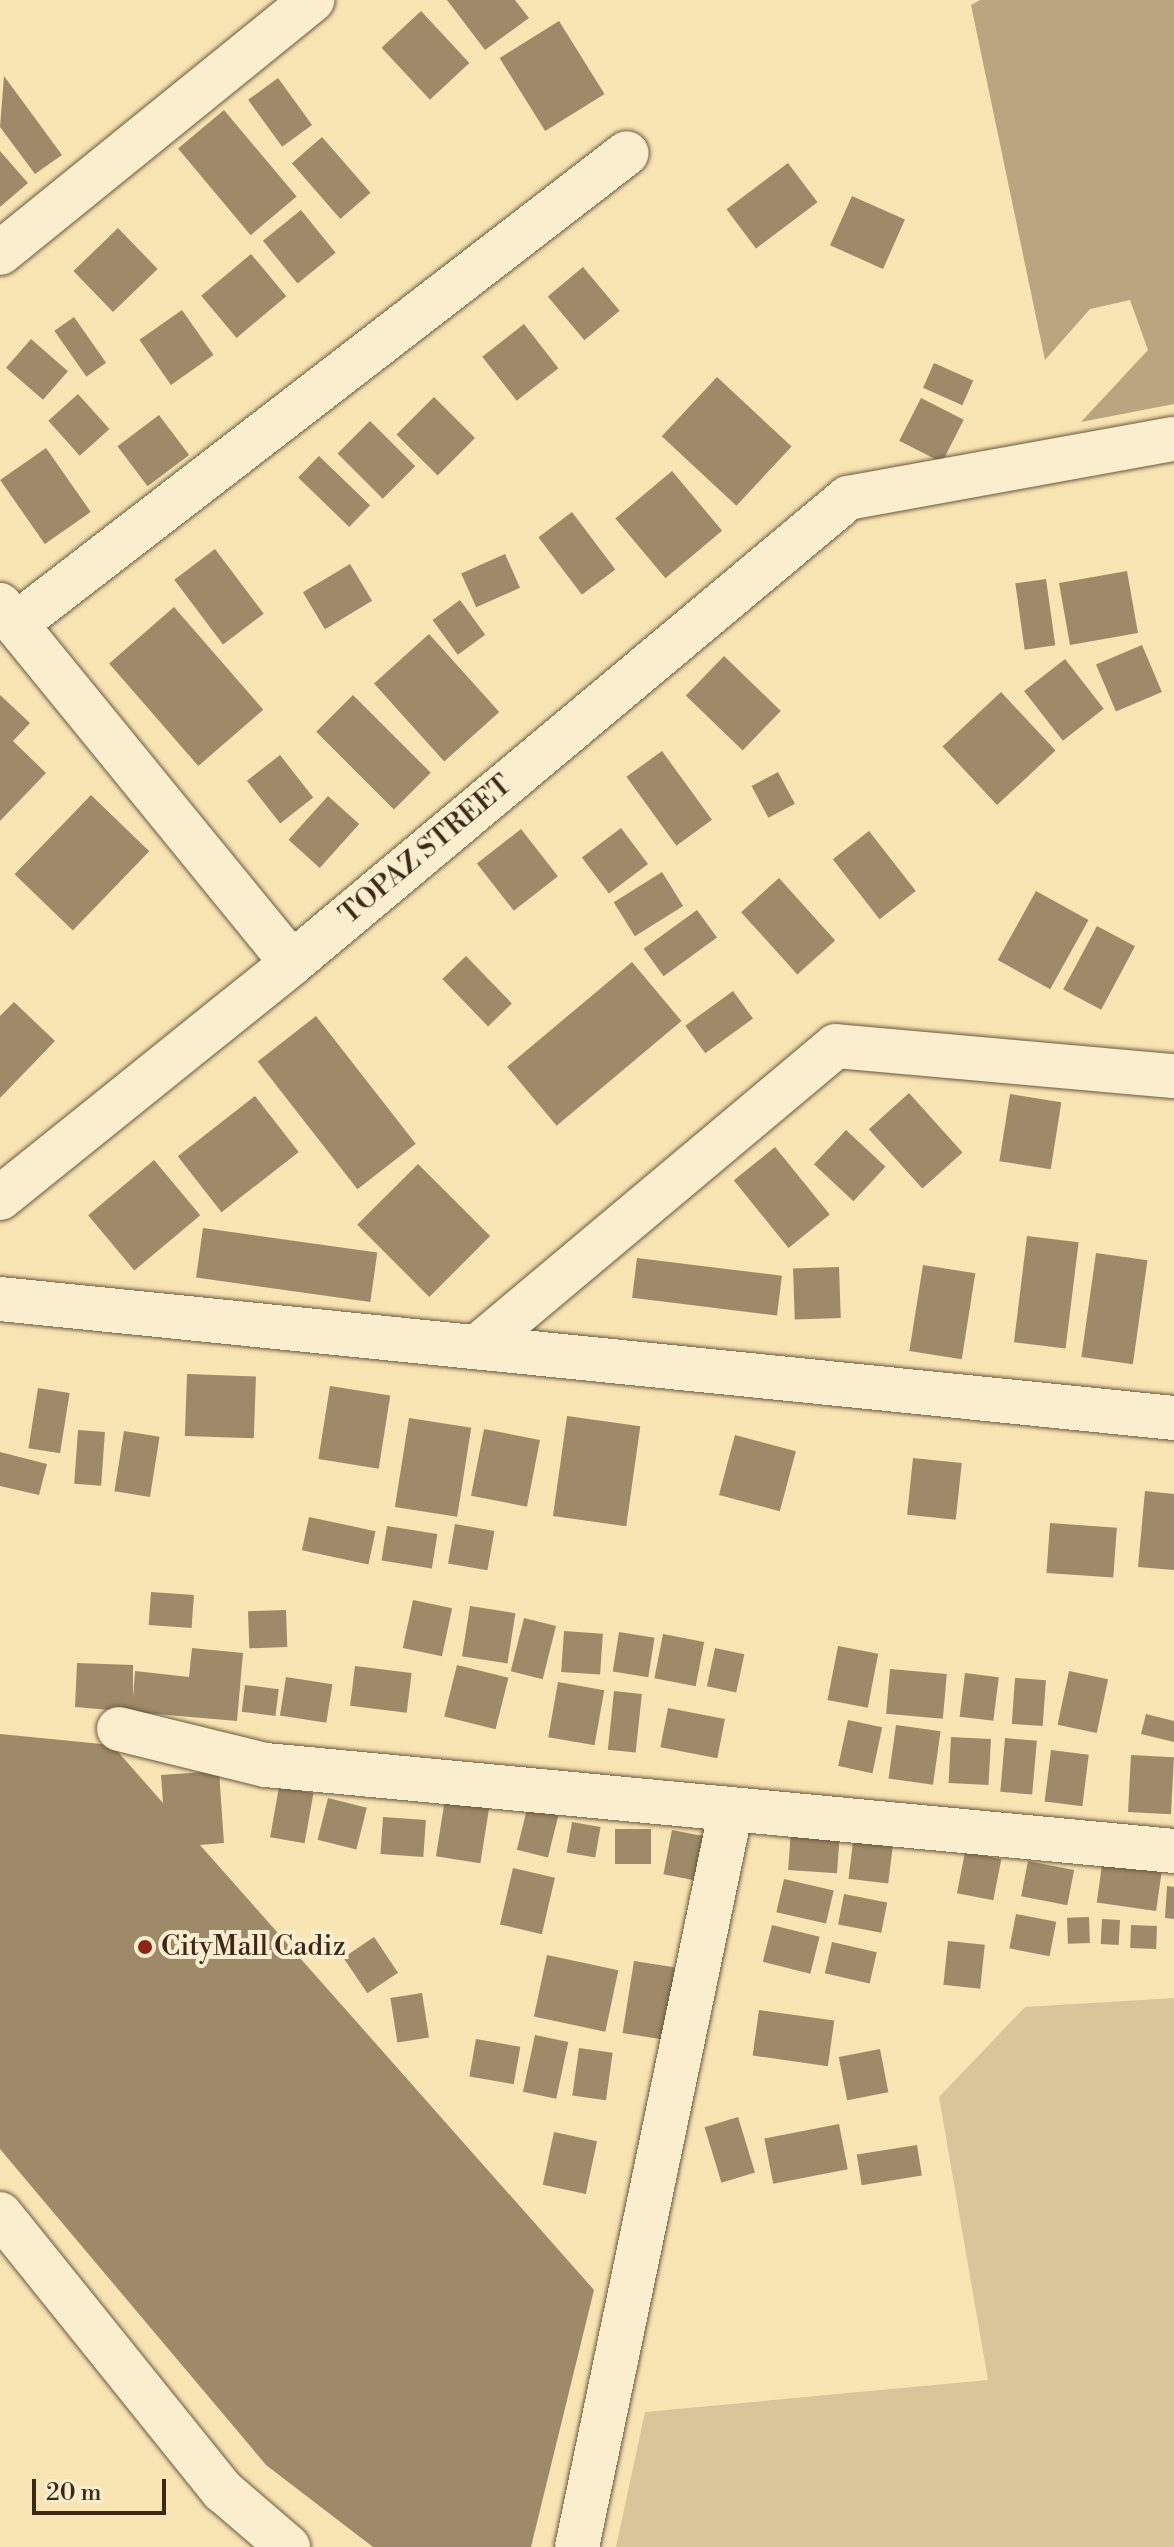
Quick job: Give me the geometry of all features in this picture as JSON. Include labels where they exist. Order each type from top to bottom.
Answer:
[{"type":"street","points":[[0,253],[312,0]]},
{"type":"street","points":[[292,963],[8,614],[627,153]]},
{"type":"street","name":"TOPAZ STREET","points":[[0,1198],[292,963],[848,498],[1174,439]]},
{"type":"street","points":[[477,1347],[836,1046],[1174,1076]]},
{"type":"street","points":[[0,1299],[1174,1418]]},
{"type":"street","points":[[119,1729],[266,1765],[1174,1851]]},
{"type":"street","points":[[577,2547],[731,1809]]},
{"type":"street","points":[[0,2214],[223,2491],[288,2547]]},
{"type":"shaded area","points":[[980,0],[1174,0],[1174,404],[1081,422],[1148,350],[1130,300],[1090,309],[1045,360],[971,5]]},
{"type":"shaded area","points":[[1174,1998],[1174,2547],[616,2547],[645,2412],[988,2380],[939,2097],[1025,2007]]},
{"type":"building","points":[[447,0],[515,0],[529,18],[485,50]]},
{"type":"building","points":[[421,11],[469,63],[430,100],[382,48]]},
{"type":"building","points":[[559,21],[605,94],[545,131],[500,58]]},
{"type":"building","points":[[4,76],[62,155],[35,174],[0,127]]},
{"type":"building","points":[[278,78],[312,125],[282,147],[248,100]]},
{"type":"building","points":[[224,110],[297,197],[251,235],[178,149]]},
{"type":"building","points":[[322,137],[371,193],[340,219],[292,163]]},
{"type":"building","points":[[0,151],[28,183],[0,207]]},
{"type":"building","points":[[788,163],[817,202],[756,248],[727,209]]},
{"type":"building","points":[[852,196],[905,220],[883,269],[830,245]]},
{"type":"building","points":[[301,210],[336,253],[298,284],[263,241]]},
{"type":"building","points":[[118,228],[158,269],[113,312],[73,271]]},
{"type":"building","points":[[251,254],[286,296],[237,338],[201,296]]},
{"type":"building","points":[[583,267],[620,311],[584,340],[548,297]]},
{"type":"building","points":[[182,310],[214,355],[171,385],[139,340]]},
{"type":"building","points":[[74,317],[106,363],[86,377],[54,331]]},
{"type":"building","points":[[524,324],[558,368],[517,401],[482,357]]},
{"type":"building","points":[[31,339],[68,371],[43,400],[6,368]]},
{"type":"building","points":[[934,363],[973,380],[962,405],[923,388]]},
{"type":"building","points":[[717,377],[792,447],[736,506],[662,436]]},
{"type":"building","points":[[78,394],[109,429],[80,456],[48,421]]},
{"type":"building","points":[[434,397],[475,438],[438,475],[397,434]]},
{"type":"building","points":[[921,398],[964,420],[942,463],[899,441]]},
{"type":"building","points":[[159,415],[189,455],[148,486],[117,446]]},
{"type":"building","points":[[370,421],[415,466],[383,499],[337,454]]},
{"type":"building","points":[[46,448],[91,512],[45,544],[0,480]]},
{"type":"building","points":[[319,456],[370,505],[349,527],[298,478]]},
{"type":"building","points":[[672,471],[722,531],[665,578],[615,519]]},
{"type":"building","points":[[572,512],[615,570],[582,595],[538,537]]},
{"type":"building","points":[[215,549],[264,614],[223,644],[174,580]]},
{"type":"building","points":[[505,554],[520,588],[476,607],[461,574]]},
{"type":"building","points":[[350,564],[372,601],[325,629],[303,592]]},
{"type":"building","points":[[1127,571],[1138,633],[1070,645],[1059,583]]},
{"type":"building","points":[[1046,579],[1055,645],[1025,650],[1015,583]]},
{"type":"building","points":[[460,600],[485,635],[458,655],[432,620]]},
{"type":"building","points":[[174,607],[263,710],[198,766],[109,663]]},
{"type":"building","points":[[429,634],[499,712],[444,762],[374,684]]},
{"type":"building","points":[[1142,645],[1162,692],[1116,711],[1096,665]]},
{"type":"building","points":[[724,656],[781,711],[743,750],[686,696]]},
{"type":"building","points":[[1065,659],[1104,709],[1063,741],[1024,691]]},
{"type":"building","points":[[1001,692],[1056,751],[997,805],[942,747]]},
{"type":"building","points":[[0,695],[30,723],[13,741],[46,773],[0,821]]},
{"type":"building","points":[[353,695],[431,773],[394,810],[316,732]]},
{"type":"building","points":[[662,751],[712,820],[676,846],[626,777]]},
{"type":"building","points":[[280,755],[313,798],[280,823],[247,781]]},
{"type":"building","points":[[778,772],[795,804],[768,818],[752,786]]},
{"type":"building","points":[[91,795],[149,851],[73,930],[15,874]]},
{"type":"building","points":[[328,796],[359,824],[320,868],[289,840]]},
{"type":"building","points":[[621,828],[648,864],[609,893],[582,857]]},
{"type":"building","points":[[521,829],[558,876],[514,911],[477,863]]},
{"type":"building","points":[[869,831],[916,891],[880,919],[833,859]]},
{"type":"building","points":[[662,872],[683,906],[635,936],[614,902]]},
{"type":"building","points":[[779,878],[835,940],[797,975],[741,912]]},
{"type":"building","points":[[1036,891],[1088,920],[1050,989],[998,960]]},
{"type":"building","points":[[697,910],[717,938],[664,976],[644,949]]},
{"type":"building","points":[[1097,926],[1135,946],[1101,1010],[1063,990]]},
{"type":"building","points":[[466,956],[512,1003],[488,1026],[442,979]]},
{"type":"building","points":[[632,962],[681,1021],[557,1126],[507,1067]]},
{"type":"building","points":[[733,991],[753,1019],[705,1053],[685,1026]]},
{"type":"building","points":[[14,1002],[55,1041],[0,1098],[0,1016]]},
{"type":"building","points":[[316,1016],[416,1144],[357,1189],[258,1062]]},
{"type":"building","points":[[909,1093],[963,1152],[922,1189],[869,1129]]},
{"type":"building","points":[[1010,1094],[1061,1102],[1051,1169],[999,1161]]},
{"type":"building","points":[[255,1096],[299,1152],[221,1212],[178,1156]]},
{"type":"building","points":[[846,1130],[885,1167],[853,1201],[814,1164]]},
{"type":"building","points":[[775,1147],[830,1215],[789,1248],[734,1180]]},
{"type":"building","points":[[154,1160],[200,1215],[134,1270],[88,1215]]},
{"type":"building","points":[[418,1164],[490,1236],[429,1297],[357,1225]]},
{"type":"building","points":[[203,1228],[377,1252],[370,1302],[196,1278]]},
{"type":"building","points":[[1027,1236],[1079,1242],[1066,1349],[1014,1342]]},
{"type":"building","points":[[1096,1253],[1147,1260],[1133,1364],[1081,1357]]},
{"type":"building","points":[[637,1258],[782,1276],[777,1315],[632,1298]]},
{"type":"building","points":[[923,1265],[975,1273],[962,1359],[909,1351]]},
{"type":"building","points":[[839,1267],[841,1318],[795,1320],[793,1269]]},
{"type":"building","points":[[187,1374],[256,1376],[254,1438],[185,1436]]},
{"type":"building","points":[[330,1386],[390,1396],[379,1469],[318,1459]]},
{"type":"building","points":[[38,1388],[70,1393],[60,1453],[28,1448]]},
{"type":"building","points":[[567,1416],[640,1426],[626,1526],[553,1516]]},
{"type":"building","points":[[409,1418],[471,1428],[457,1517],[395,1507]]},
{"type":"building","points":[[484,1429],[540,1440],[527,1507],[471,1496]]},
{"type":"building","points":[[78,1430],[105,1432],[101,1486],[74,1484]]},
{"type":"building","points":[[124,1431],[160,1437],[150,1497],[114,1491]]},
{"type":"building","points":[[735,1435],[796,1451],[780,1511],[719,1495]]},
{"type":"building","points":[[0,1452],[47,1464],[39,1495],[0,1486]]},
{"type":"building","points":[[913,1458],[962,1463],[956,1520],[907,1515]]},
{"type":"building","points":[[1145,1491],[1174,1494],[1174,1570],[1138,1567]]},
{"type":"building","points":[[309,1517],[376,1531],[368,1564],[302,1550]]},
{"type":"building","points":[[1050,1523],[1117,1528],[1113,1578],[1047,1573]]},
{"type":"building","points":[[455,1524],[494,1531],[487,1570],[448,1563]]},
{"type":"building","points":[[387,1526],[437,1534],[432,1569],[382,1561]]},
{"type":"building","points":[[151,1592],[194,1595],[192,1628],[149,1625]]},
{"type":"building","points":[[413,1600],[452,1608],[442,1656],[403,1648]]},
{"type":"building","points":[[470,1606],[515,1613],[507,1664],[462,1656]]},
{"type":"building","points":[[286,1610],[287,1647],[249,1648],[248,1611]]},
{"type":"building","points":[[524,1618],[556,1626],[543,1679],[511,1671]]},
{"type":"building","points":[[564,1631],[603,1634],[600,1675],[561,1672]]},
{"type":"building","points":[[619,1632],[655,1638],[648,1677],[613,1672]]},
{"type":"building","points":[[663,1634],[704,1642],[696,1686],[654,1678]]},
{"type":"building","points":[[838,1646],[878,1654],[868,1708],[828,1700]]},
{"type":"building","points":[[192,1648],[243,1653],[237,1721],[75,1707],[77,1663],[133,1665],[133,1698],[135,1671],[189,1677]]},
{"type":"building","points":[[715,1648],[744,1654],[736,1692],[707,1686]]},
{"type":"building","points":[[457,1665],[508,1678],[496,1729],[444,1716]]},
{"type":"building","points":[[355,1666],[412,1673],[407,1713],[350,1706]]},
{"type":"building","points":[[890,1669],[947,1674],[943,1719],[886,1714]]},
{"type":"building","points":[[1069,1671],[1108,1679],[1097,1733],[1058,1725]]},
{"type":"building","points":[[965,1673],[999,1677],[993,1721],[960,1717]]},
{"type":"building","points":[[286,1677],[332,1684],[326,1723],[280,1716]]},
{"type":"building","points":[[1015,1678],[1046,1680],[1043,1726],[1012,1724]]},
{"type":"building","points":[[558,1682],[604,1690],[595,1745],[548,1737]]},
{"type":"building","points":[[245,1685],[279,1689],[275,1716],[242,1712]]},
{"type":"building","points":[[614,1691],[642,1694],[636,1753],[608,1750]]},
{"type":"building","points":[[668,1708],[725,1719],[717,1758],[660,1747]]},
{"type":"building","points":[[1146,1714],[1174,1721],[1174,1742],[1141,1734]]},
{"type":"building","points":[[848,1720],[882,1727],[872,1773],[838,1766]]},
{"type":"building","points":[[896,1725],[941,1731],[933,1785],[888,1778]]},
{"type":"building","name":"CityMall Cadiz","points":[[0,1734],[112,1745],[163,1803],[161,1775],[219,1771],[224,1843],[200,1845],[594,2290],[531,2547],[373,2547],[266,2465],[0,2149]]},
{"type":"building","points":[[951,1737],[991,1739],[989,1785],[949,1783]]},
{"type":"building","points":[[1005,1738],[1037,1741],[1032,1795],[1000,1792]]},
{"type":"building","points":[[1051,1750],[1089,1755],[1082,1806],[1045,1802]]},
{"type":"building","points":[[1131,1755],[1174,1757],[1171,1814],[1128,1812]]},
{"type":"building","points":[[279,1787],[313,1793],[305,1843],[270,1837]]},
{"type":"building","points":[[328,1798],[367,1808],[356,1849],[318,1840]]},
{"type":"building","points":[[445,1799],[489,1806],[480,1863],[436,1856]]},
{"type":"building","points":[[528,1805],[559,1813],[548,1857],[517,1850]]},
{"type":"building","points":[[383,1817],[426,1820],[423,1857],[380,1854]]},
{"type":"building","points":[[572,1822],[601,1827],[595,1858],[567,1853]]},
{"type":"building","points":[[615,1829],[651,1829],[651,1864],[615,1864]]},
{"type":"building","points":[[791,1829],[840,1832],[837,1873],[788,1870]]},
{"type":"building","points":[[672,1830],[709,1837],[701,1881],[663,1874]]},
{"type":"building","points":[[853,1842],[893,1847],[888,1884],[848,1879]]},
{"type":"building","points":[[965,1852],[1001,1859],[993,1900],[957,1893]]},
{"type":"building","points":[[1103,1858],[1162,1866],[1156,1911],[1097,1903]]},
{"type":"building","points":[[1028,1861],[1074,1870],[1067,1905],[1021,1896]]},
{"type":"building","points":[[513,1868],[555,1878],[542,1934],[500,1925]]},
{"type":"building","points":[[784,1879],[834,1890],[826,1924],[776,1912]]},
{"type":"building","points":[[1167,1886],[1174,1887],[1174,1919],[1165,1918]]},
{"type":"building","points":[[844,1894],[887,1902],[881,1933],[838,1924]]},
{"type":"building","points":[[1016,1914],[1056,1922],[1050,1956],[1009,1948]]},
{"type":"building","points":[[1089,1917],[1090,1943],[1068,1944],[1067,1918]]},
{"type":"building","points":[[1102,1919],[1120,1920],[1119,1945],[1101,1944]]},
{"type":"building","points":[[772,1925],[820,1937],[810,1974],[763,1962]]},
{"type":"building","points":[[1131,1925],[1157,1926],[1156,1949],[1130,1948]]},
{"type":"building","points":[[374,1937],[398,1973],[367,1993],[343,1958]]},
{"type":"building","points":[[948,1941],[985,1945],[980,1989],[943,1985]]},
{"type":"building","points":[[832,1942],[877,1952],[870,1984],[825,1973]]},
{"type":"building","points":[[547,1955],[618,1970],[605,2032],[534,2017]]},
{"type":"building","points":[[634,1961],[680,1968],[669,2040],[623,2033]]},
{"type":"building","points":[[422,1993],[429,2037],[397,2042],[390,1998]]},
{"type":"building","points":[[759,2010],[834,2021],[828,2066],[753,2056]]},
{"type":"building","points":[[535,2035],[568,2042],[556,2099],[523,2092]]},
{"type":"building","points":[[476,2039],[520,2047],[514,2084],[469,2076]]},
{"type":"building","points":[[579,2048],[613,2053],[606,2100],[572,2096]]},
{"type":"building","points":[[880,2049],[888,2092],[847,2100],[839,2057]]},
{"type":"building","points":[[738,2117],[755,2172],[721,2183],[705,2127]]},
{"type":"building","points":[[839,2124],[848,2169],[773,2184],[764,2139]]},
{"type":"building","points":[[554,2132],[597,2141],[586,2194],[543,2185]]},
{"type":"building","points":[[917,2145],[922,2176],[862,2185],[857,2155]]},
{"type":"place","name":"CityMall Cadiz","points":[[145,1947]]}]
